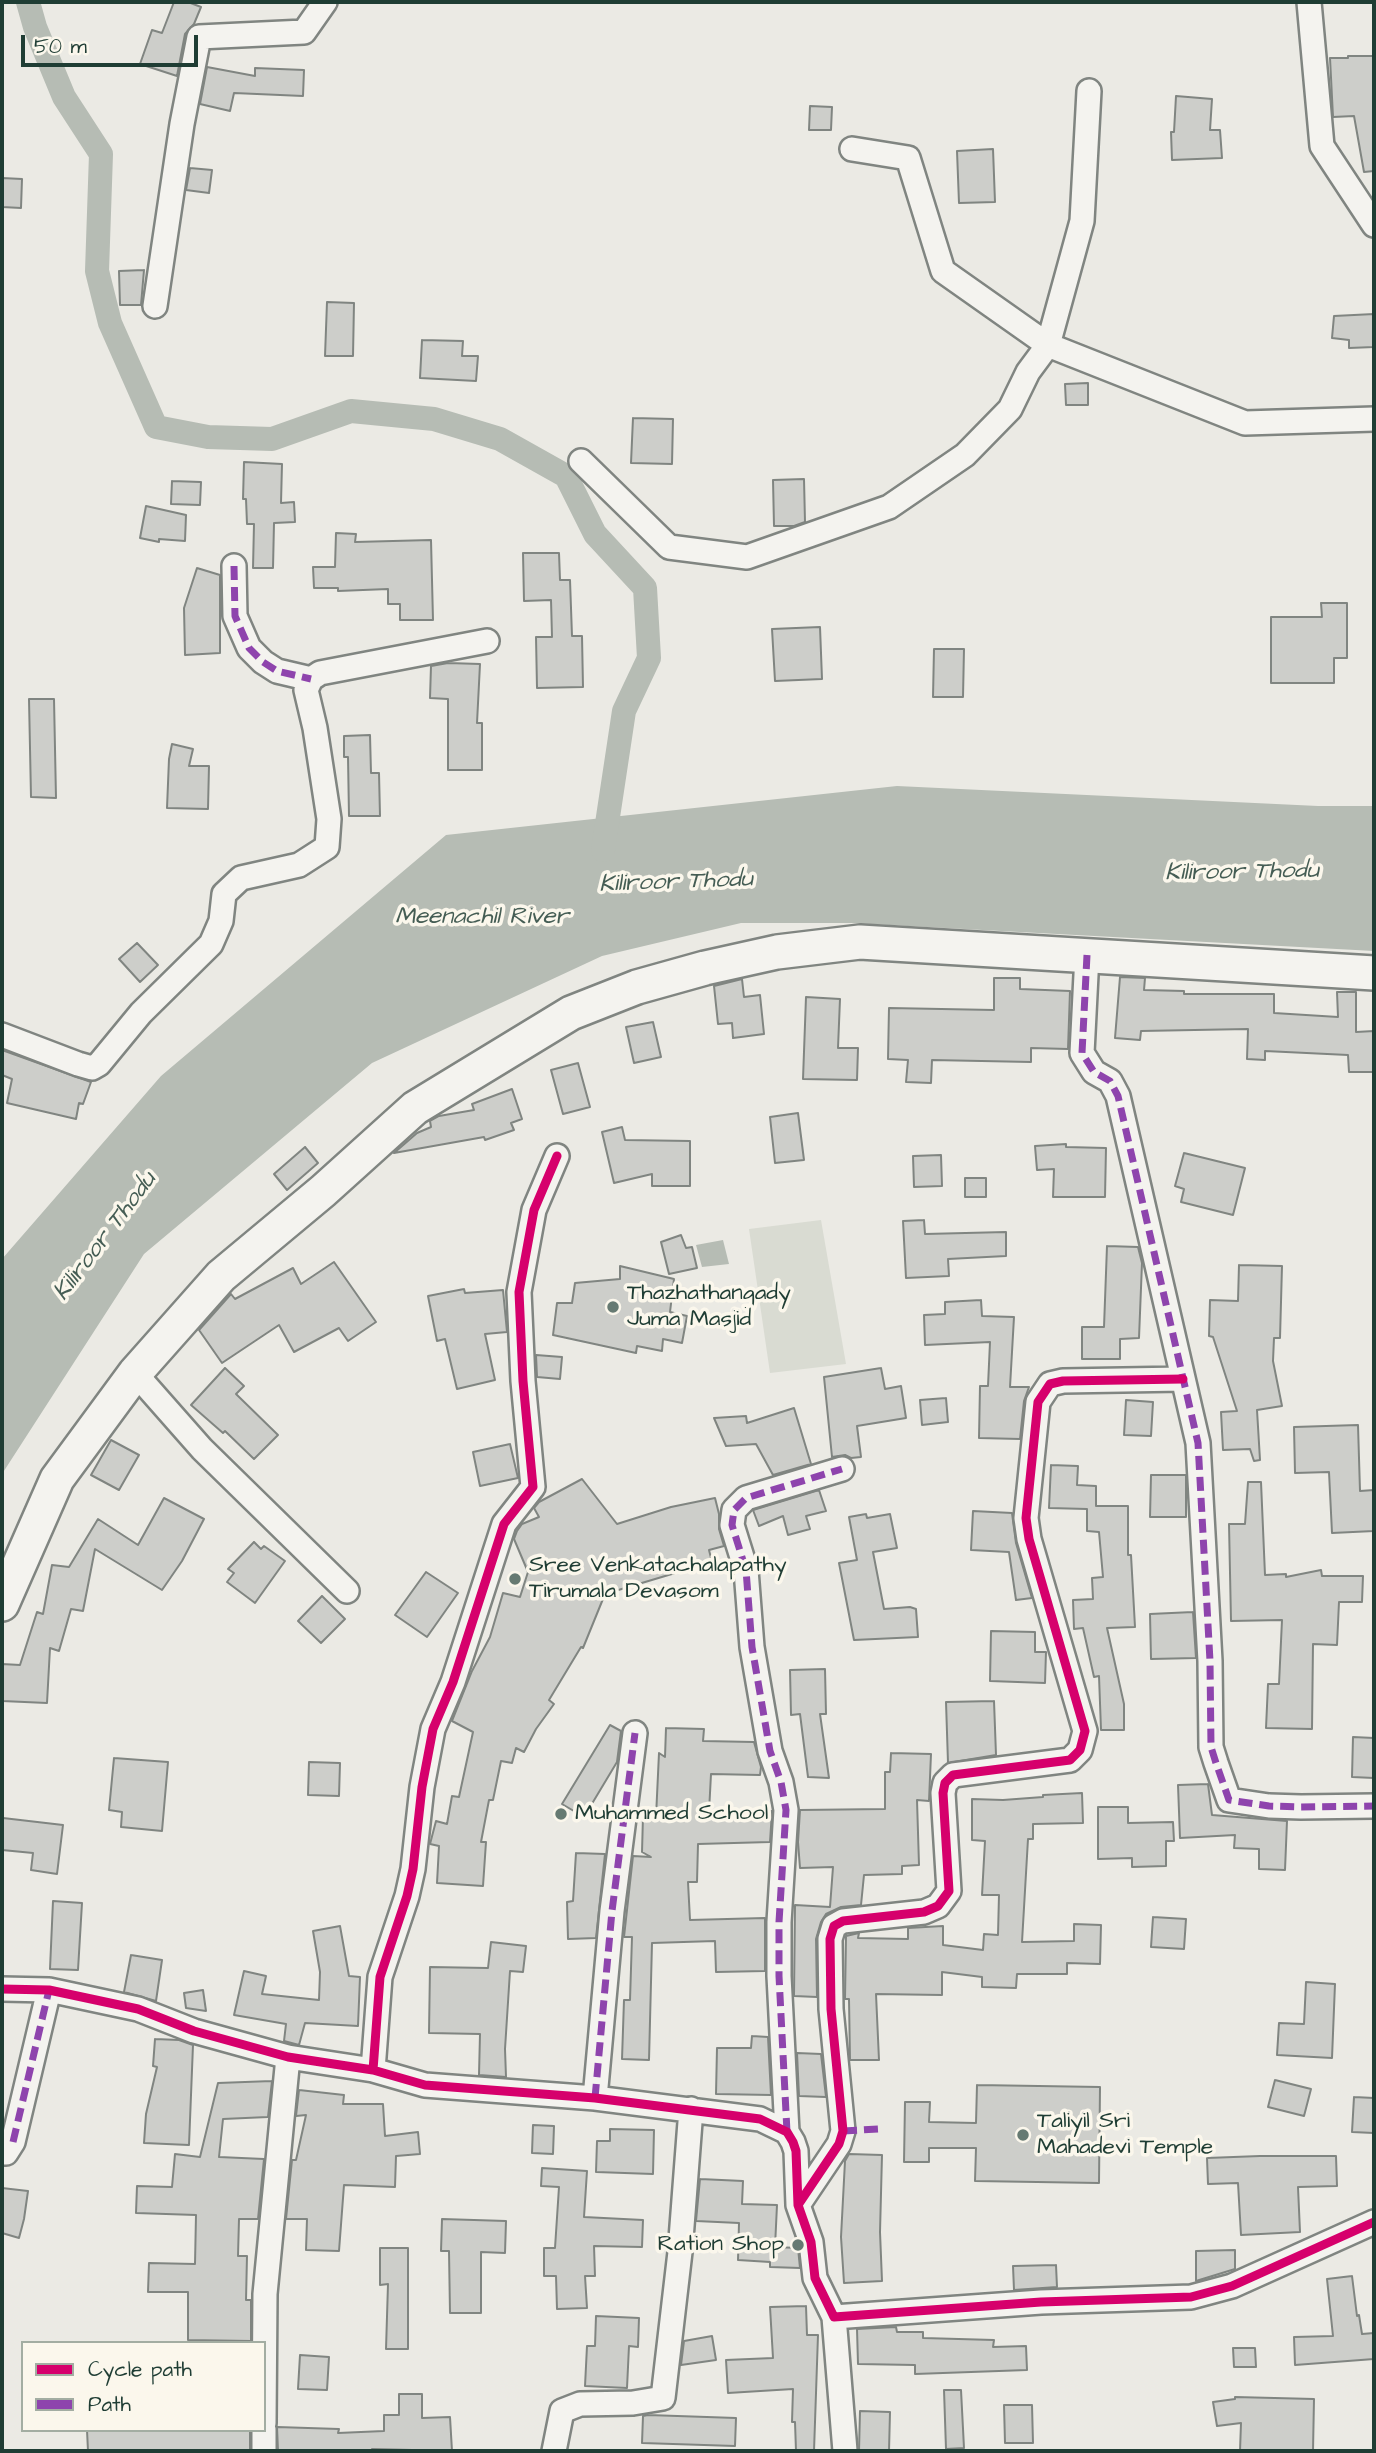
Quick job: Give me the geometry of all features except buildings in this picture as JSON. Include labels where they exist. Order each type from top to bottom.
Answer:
[{"type":"main road","points":[[2,1604],[57,1479],[135,1373],[221,1276],[323,1191],[415,1108],[572,1013],[637,987],[777,951],[860,942],[1374,973]]},
{"type":"street","points":[[155,306],[182,124],[199,37],[304,32],[325,2]]},
{"type":"street","points":[[1309,2],[1322,146],[1374,225]]},
{"type":"street","points":[[581,461],[669,547],[747,557],[889,507],[965,455],[1010,409],[1028,372],[1048,345],[1082,221],[1089,91]]},
{"type":"street","points":[[852,149],[908,158],[943,271],[1048,345],[1245,424],[1374,419]]},
{"type":"street","points":[[234,566],[235,617],[249,648],[277,671],[311,679]]},
{"type":"street","points":[[2,1035],[78,1064],[92,1068],[99,1064],[141,1013],[211,944],[221,921],[224,894],[241,878],[299,865],[327,847],[328,819],[315,728],[306,690],[311,679],[320,673],[487,641]]},
{"type":"street","points":[[1087,956],[1082,1053],[1094,1072],[1110,1081],[1118,1096],[1198,1443],[1212,1747],[1229,1800],[1269,1806],[1374,1805]]},
{"type":"street","points":[[373,2070],[380,1977],[414,1869],[422,1787],[433,1729],[453,1682],[504,1524],[533,1488],[523,1381],[519,1292],[534,1210],[557,1156]]},
{"type":"street","points":[[135,1373],[202,1448],[347,1591]]},
{"type":"street","points":[[798,2205],[839,2144],[843,2131],[831,2009],[830,1938],[834,1926],[843,1921],[924,1912],[938,1906],[949,1891],[943,1793],[945,1783],[953,1775],[1070,1760],[1080,1750],[1085,1731],[1029,1539],[1026,1518],[1038,1402],[1050,1384],[1063,1381],[1183,1379]]},
{"type":"street","points":[[842,1469],[746,1498],[734,1510],[732,1525],[746,1570],[752,1647],[770,1751],[781,1782],[786,1811],[779,1922],[779,1976],[787,2132],[796,2151],[798,2205],[811,2242],[815,2277],[834,2317],[845,2451]]},
{"type":"street","points":[[595,2098],[612,1910],[635,1733]]},
{"type":"street","points":[[2,1989],[49,1990],[138,2009],[194,2031],[288,2057],[373,2070],[425,2085],[595,2098],[691,2109],[760,2119],[787,2132]]},
{"type":"street","points":[[2,2154],[6,2153],[13,2142],[49,1990]]},
{"type":"street","points":[[265,2341],[265,2294],[288,2057]]},
{"type":"street","points":[[554,2451],[562,2411],[580,2404],[633,2403],[663,2398],[680,2252],[691,2109]]},
{"type":"street","points":[[834,2317],[1041,2302],[1191,2297],[1232,2287],[1374,2222]]},
{"type":"street","points":[[264,2432],[264,2451]]},
{"type":"shaded area","points":[[821,1220],[846,1364],[770,1373],[749,1229]]},
{"type":"water","name":"Meenachil River","points":[[897,786],[1318,806],[1374,806],[1374,951],[852,923],[741,923],[602,956],[372,1063],[144,1254],[2,1474],[2,1259],[161,1076],[446,835]]},
{"type":"water","points":[[723,1240],[729,1264],[702,1267],[696,1245]]},
{"type":"waterway","points":[[28,2],[35,27],[64,97],[101,154],[97,271],[110,323],[156,427],[208,437],[272,439],[351,411],[434,419],[500,439],[566,476],[595,534],[645,588],[649,658],[624,711],[603,850]]},
{"type":"marked path","points":[[234,566],[235,616],[249,648],[277,671],[311,679]]},
{"type":"marked path","points":[[1087,955],[1082,1053],[1094,1072],[1110,1081],[1118,1096],[1198,1443],[1210,1661],[1211,1747],[1216,1763],[1229,1800],[1269,1806],[1374,1806]]},
{"type":"marked path","points":[[787,2132],[779,1976],[779,1922],[786,1810],[781,1782],[770,1751],[752,1647],[746,1570],[732,1525],[734,1510],[746,1498],[842,1469]]},
{"type":"marked path","points":[[595,2098],[612,1911],[635,1733]]},
{"type":"marked path","points":[[13,2142],[49,1990]]},
{"type":"marked path","points":[[843,2131],[878,2129]]},
{"type":"cycle path","points":[[373,2070],[380,1977],[407,1896],[413,1869],[422,1787],[433,1729],[453,1682],[504,1524],[533,1487],[523,1381],[519,1292],[534,1210],[557,1156]]},
{"type":"cycle path","points":[[798,2205],[839,2144],[843,2131],[831,2009],[830,1939],[834,1926],[843,1921],[924,1912],[938,1906],[949,1891],[943,1793],[945,1783],[953,1775],[1070,1760],[1080,1750],[1085,1731],[1029,1539],[1026,1518],[1038,1402],[1050,1384],[1063,1381],[1183,1379]]},
{"type":"cycle path","points":[[2,1989],[49,1990],[138,2009],[194,2031],[288,2057],[373,2070],[425,2085],[595,2098],[760,2119],[787,2132],[793,2142],[796,2151],[798,2205],[811,2242],[815,2278],[834,2317],[1041,2302],[1191,2297],[1232,2286],[1374,2222]]},
{"type":"place","name":"Thazhathangady Juma Masjid","points":[[613,1307]]},
{"type":"place","name":"Sree Venkatachalapathy Tirumala Devasom","points":[[515,1579]]},
{"type":"place","name":"Muhammed School","points":[[561,1814]]},
{"type":"place","name":"Taliyil Sri Mahadevi Temple","points":[[1023,2135]]},
{"type":"place","name":"Ration Shop","points":[[798,2245]]},
{"type":"water label","name":"Kiliroor Thodu","points":[[1242,873]]},
{"type":"water label","name":"Kiliroor Thodu","points":[[676,883]]},
{"type":"water label","name":"Kiliroor Thodu","points":[[106,1237]]}]
